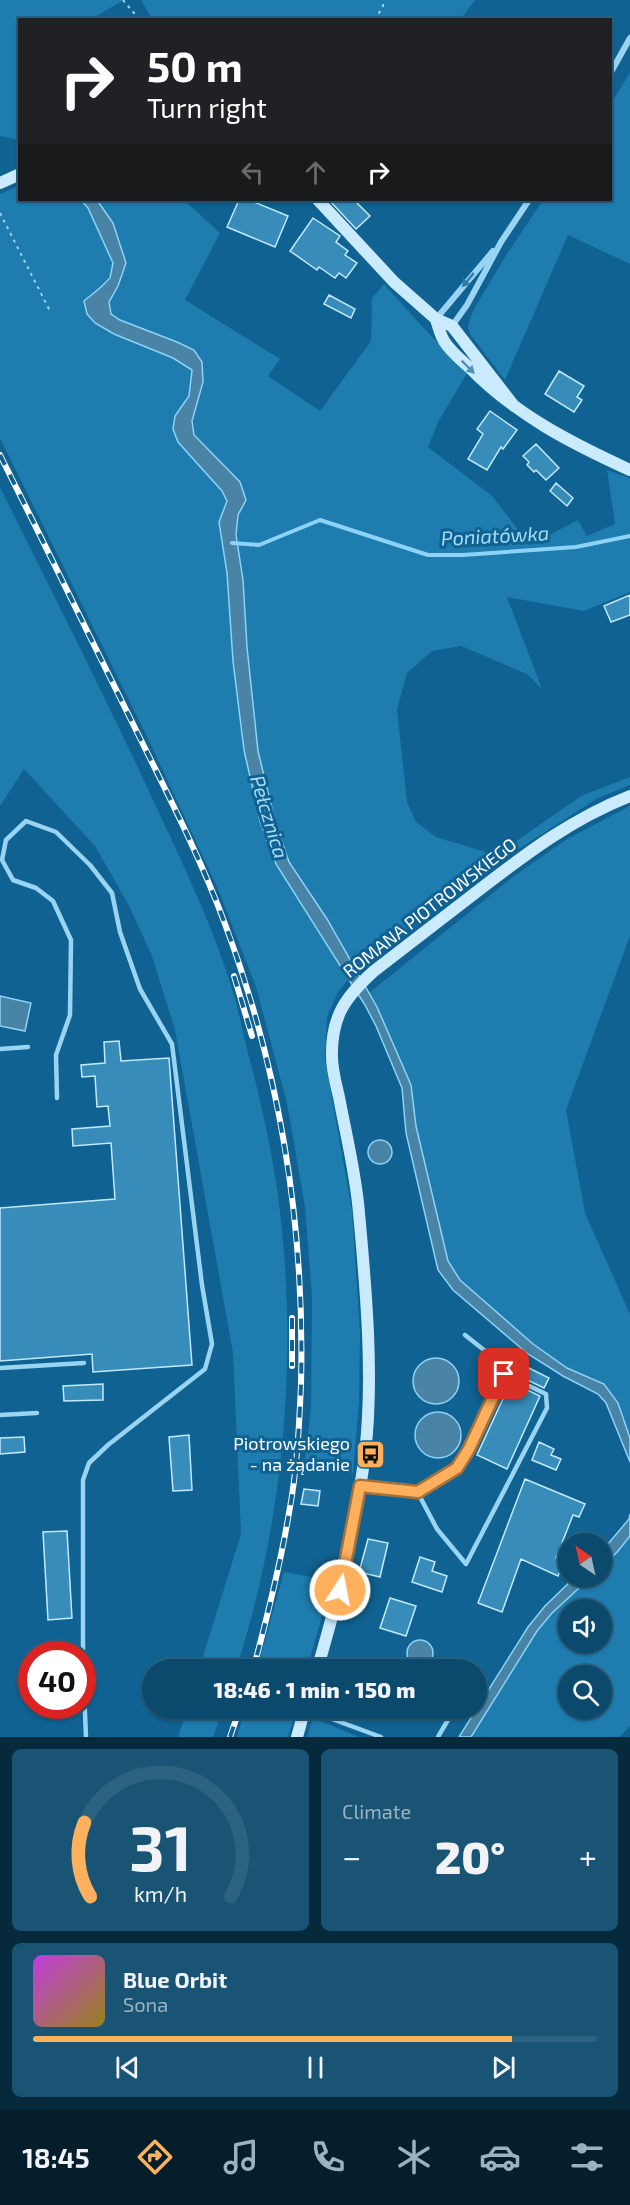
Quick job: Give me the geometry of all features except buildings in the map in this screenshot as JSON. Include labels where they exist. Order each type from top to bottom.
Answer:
[{"type":"street","points":[[612,70],[630,38]]},
{"type":"street","points":[[0,183],[18,175]]},
{"type":"street","points":[[319,201],[394,282],[436,319],[452,326],[514,406]]},
{"type":"street","points":[[452,326],[467,305],[501,242],[528,201]]},
{"type":"street","points":[[436,319],[501,242]]},
{"type":"street","points":[[436,319],[445,342],[479,378],[514,406],[531,419],[574,444],[630,470]]},
{"type":"street","name":"ROMANA PIOTROWSKIEGO","points":[[320,1659],[340,1590],[360,1486],[368,1408],[367,1333],[359,1210],[332,1058],[335,1019],[344,1002],[357,986],[374,971],[561,829],[599,808],[630,796]]},
{"type":"street","points":[[297,1737],[302,1719]]},
{"type":"lane","points":[[57,1098],[56,1054],[70,1015],[71,940],[53,901],[36,888],[13,880],[2,861],[6,840],[26,821],[56,832],[90,865],[111,893],[120,932],[140,989],[172,1044],[202,1285],[212,1344],[204,1369],[108,1445],[89,1463],[83,1480],[83,1665],[86,1737]]},
{"type":"lane","points":[[0,1049],[28,1047]]},
{"type":"lane","points":[[418,1492],[437,1529],[466,1564],[547,1408],[546,1394],[504,1374],[489,1354],[465,1335]]},
{"type":"lane","points":[[0,1368],[84,1363]]},
{"type":"lane","points":[[360,1486],[418,1492],[457,1468],[469,1449],[504,1374]]},
{"type":"lane","points":[[0,1415],[37,1413]]},
{"type":"lane","points":[[332,1719],[381,1737]]},
{"type":"lane","points":[[438,1737],[448,1719]]},
{"type":"path","points":[[123,0],[139,18]]},
{"type":"path","points":[[376,18],[383,6],[383,0]]},
{"type":"path","points":[[0,213],[50,311]]},
{"type":"shaded area","points":[[0,0],[124,0],[93,18],[18,18],[18,140],[0,136]]},
{"type":"shaded area","points":[[141,0],[475,0],[462,18],[152,18]]},
{"type":"shaded area","points":[[630,72],[630,264],[568,235],[505,380],[470,334],[468,326],[473,311],[542,201],[612,201],[612,102]]},
{"type":"shaded area","points":[[18,186],[18,201],[82,201],[88,208],[113,263],[110,277],[84,301],[95,323],[192,369],[189,396],[175,416],[227,501],[219,522],[227,573],[244,750],[313,923],[348,980],[338,992],[327,1017],[325,1059],[352,1211],[360,1333],[359,1404],[353,1473],[304,1467],[311,1408],[312,1297],[305,1207],[287,1103],[256,987],[218,889],[151,745],[0,438],[0,194]]},
{"type":"shaded area","points":[[98,201],[185,201],[220,233],[185,300],[280,359],[268,376],[320,411],[371,341],[372,298],[384,284],[467,373],[438,422],[428,447],[492,496],[530,545],[578,520],[587,536],[615,524],[607,470],[630,478],[630,592],[584,611],[507,597],[542,689],[527,674],[461,646],[432,651],[407,673],[397,709],[407,802],[416,822],[436,837],[496,855],[581,796],[630,777],[630,785],[598,798],[500,861],[357,971],[289,862],[275,821],[258,751],[247,647],[243,580],[236,535],[238,515],[246,500],[194,435],[192,421],[203,382],[177,342],[120,320],[111,314],[109,302],[118,286],[113,223]]},
{"type":"shaded area","points":[[0,487],[117,723],[207,919],[235,1000],[267,1132],[280,1212],[285,1269],[286,1385],[275,1501],[252,1615],[239,1659],[202,1659],[241,1534],[233,1353],[175,1030],[152,956],[128,904],[95,846],[24,769],[0,806]]},
{"type":"shaded area","points":[[630,806],[630,936],[566,1110],[585,1213],[630,1314],[630,1438],[604,1384],[567,1368],[533,1344],[460,1280],[448,1261],[416,1126],[411,1085],[369,993],[514,876],[567,839]]},
{"type":"shaded area","points":[[630,1536],[630,1726],[620,1737],[471,1737],[482,1719],[487,1719],[487,1711],[537,1631],[558,1607],[558,1653],[612,1653],[612,1599],[567,1599],[580,1587],[612,1587],[612,1557]]},
{"type":"shaded area","points":[[284,1572],[332,1581],[310,1659],[260,1659]]},
{"type":"shaded area","points":[[184,1719],[219,1719],[213,1737],[178,1737]]},
{"type":"shaded area","points":[[242,1719],[293,1719],[288,1737],[237,1737]]},
{"type":"shaded area","points":[[313,1719],[315,1719],[359,1737],[307,1737]]},
{"type":"water","name":"Pełcznica","points":[[82,201],[98,201],[113,223],[126,263],[118,286],[109,302],[111,314],[120,320],[194,350],[202,362],[203,382],[192,421],[194,435],[240,482],[246,500],[238,515],[236,535],[243,580],[247,647],[258,751],[275,821],[289,862],[327,919],[377,1007],[411,1085],[416,1126],[448,1261],[460,1280],[533,1344],[567,1368],[604,1384],[618,1403],[630,1438],[630,1462],[606,1403],[598,1394],[528,1354],[453,1290],[438,1270],[406,1133],[402,1088],[365,1005],[276,864],[260,821],[244,750],[233,661],[227,573],[219,522],[227,501],[222,491],[178,442],[173,429],[175,416],[189,396],[192,370],[173,358],[114,334],[95,323],[87,314],[84,301],[110,278],[113,263],[88,208]]},
{"type":"water","points":[[0,996],[31,1003],[25,1031],[0,1026]]},
{"type":"water","points":[[380,1140],[389,1143],[392,1152],[389,1161],[380,1164],[371,1161],[368,1152],[371,1143]]},
{"type":"water","points":[[436,1358],[452,1365],[459,1381],[452,1397],[436,1404],[420,1397],[413,1381],[420,1365]]},
{"type":"water","points":[[438,1412],[454,1419],[461,1435],[454,1451],[438,1458],[422,1451],[415,1435],[422,1419]]},
{"type":"water","points":[[630,1514],[630,1536],[612,1557],[612,1539],[629,1519]]},
{"type":"water","points":[[565,1587],[580,1587],[567,1599],[558,1599],[558,1607],[537,1631],[487,1711],[487,1692],[528,1627]]},
{"type":"water","points":[[415,1641],[425,1641],[432,1648],[431,1659],[408,1658],[408,1648]]},
{"type":"water","points":[[470,1719],[482,1719],[471,1737],[459,1737]]},
{"type":"waterway","name":"Poniatówka","points":[[232,543],[259,545],[320,520],[428,555],[463,555],[576,547],[630,536]]},
{"type":"railway","points":[[0,455],[205,874],[244,980],[261,1036],[274,1093],[285,1151],[299,1267],[301,1385],[292,1497],[256,1659]]},
{"type":"railway","points":[[234,976],[252,1036]]},
{"type":"railway","points":[[292,1318],[292,1366]]},
{"type":"railway","points":[[230,1737],[236,1719]]},
{"type":"place","name":"Piotrowskiego - na żądanie","points":[[371,1454]]},
{"type":"route","points":[[340,1590],[360,1486],[418,1492],[457,1468],[469,1449],[504,1374]]}]
